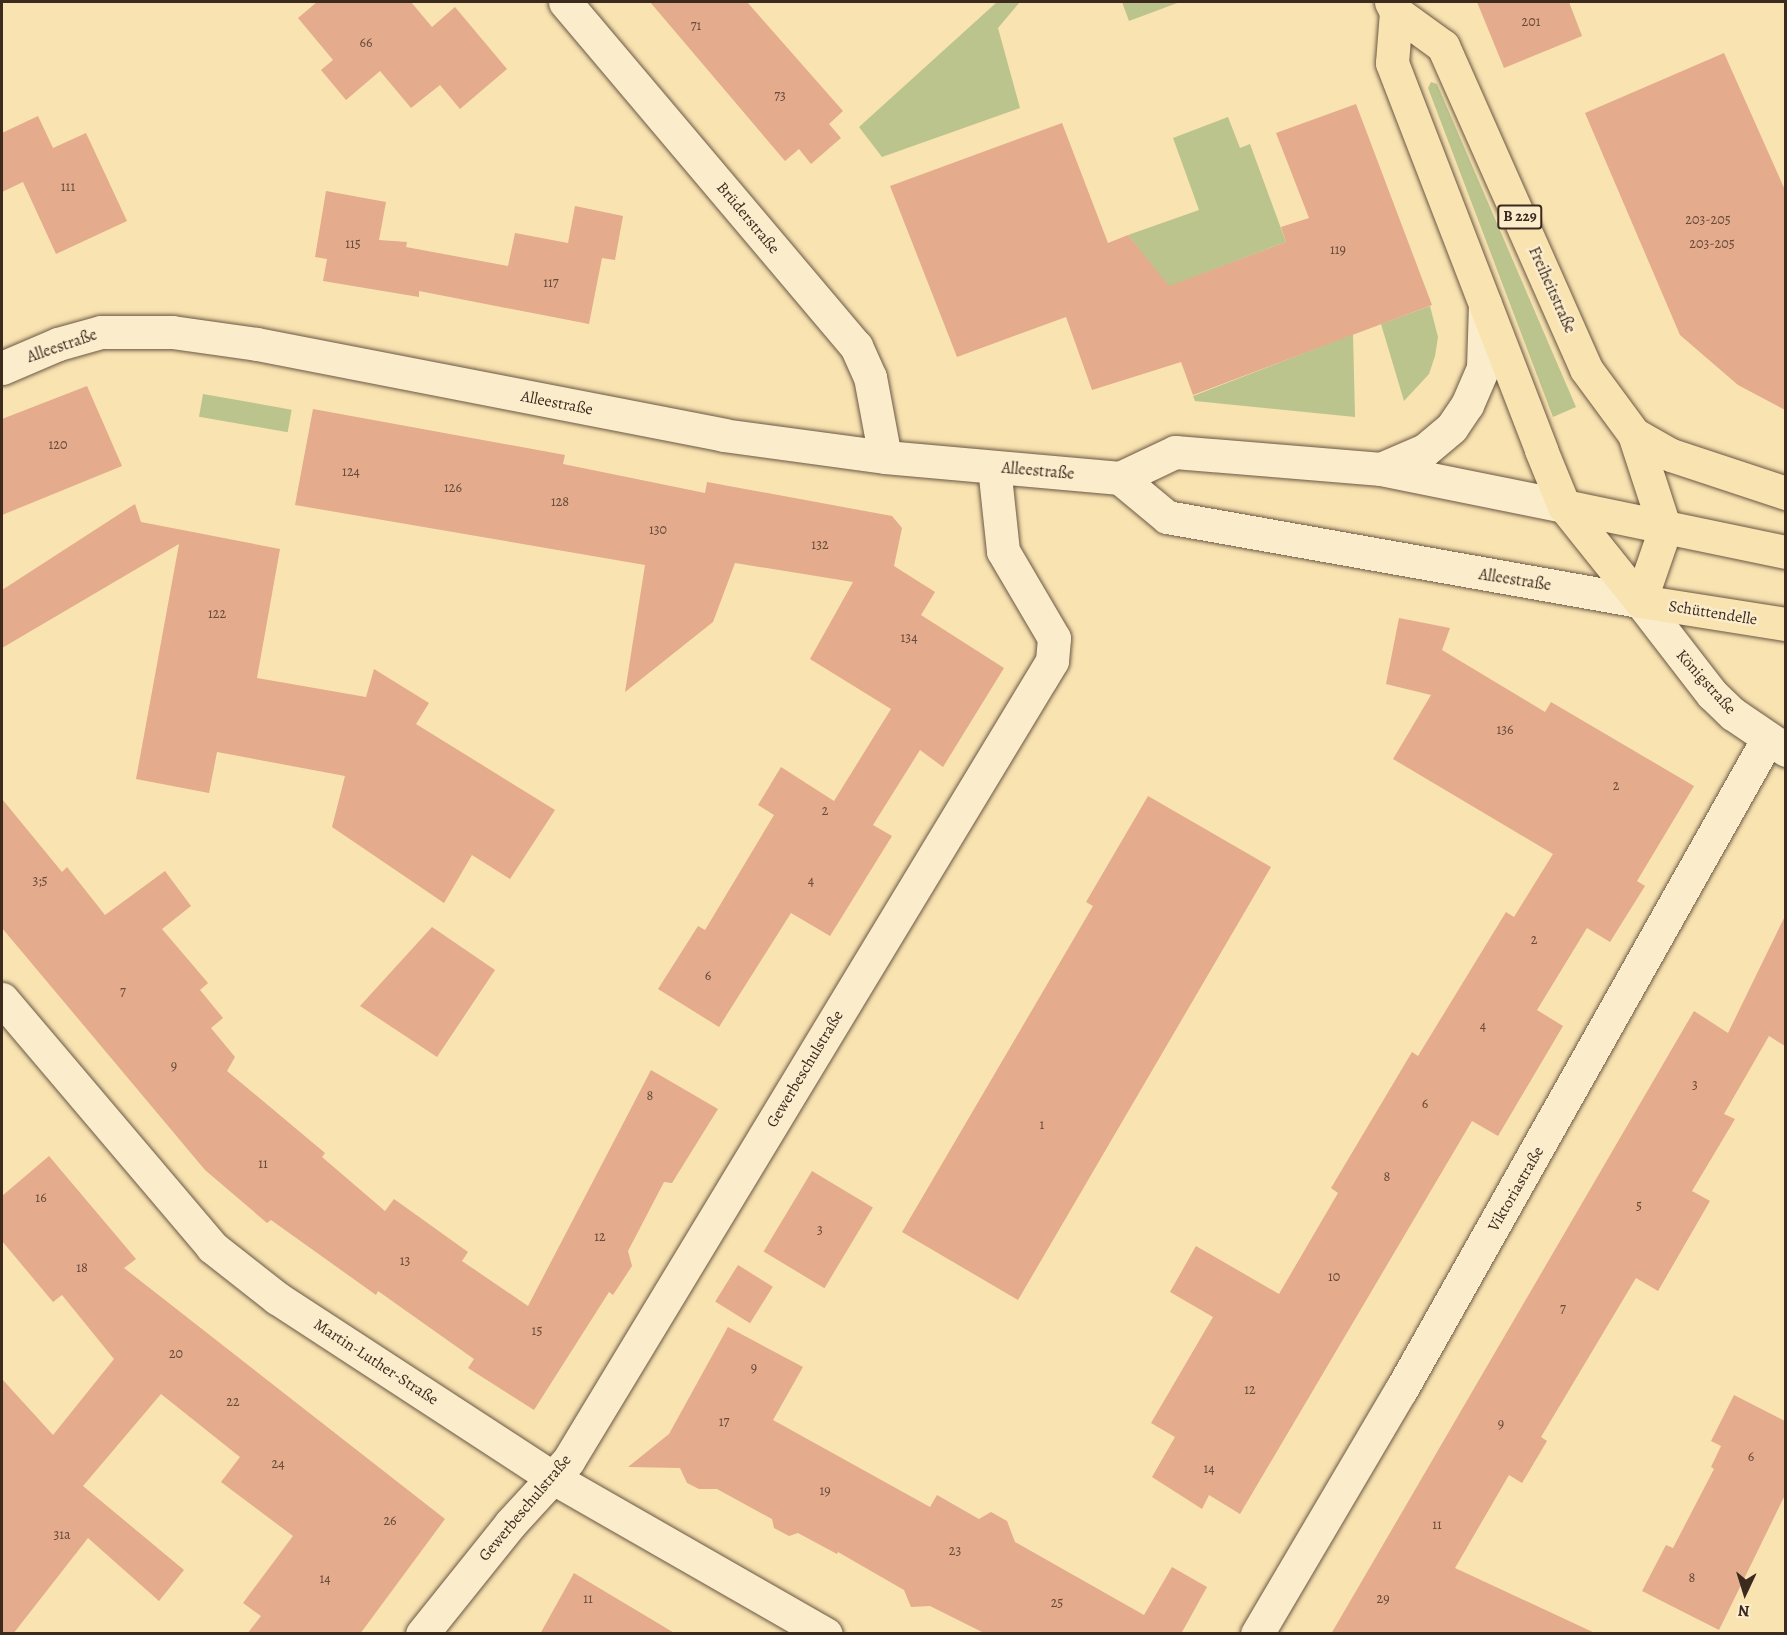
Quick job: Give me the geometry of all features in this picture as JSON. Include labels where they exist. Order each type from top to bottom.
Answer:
[{"type":"main road","name":"Freiheitstraße","points":[[1393,7],[1392,63],[1486,299],[1564,506]]},
{"type":"main road","name":"Freiheitstraße","points":[[1393,7],[1443,46],[1586,369],[1634,434],[1671,455],[1712,471],[1785,493]]},
{"type":"main road","name":"B 229","points":[[1634,434],[1665,529]]},
{"type":"main road","name":"B 229","points":[[1564,506],[1640,601]]},
{"type":"main road","points":[[1564,506],[1665,529],[1785,552]]},
{"type":"main road","points":[[1640,601],[1665,529]]},
{"type":"main road","name":"Schüttendelle","points":[[1640,601],[1785,624]]},
{"type":"street","name":"Brüderstraße","points":[[565,2],[856,346],[870,377],[885,457]]},
{"type":"street","points":[[1381,469],[1425,450],[1452,427],[1467,405],[1483,368],[1486,299]]},
{"type":"street","name":"Alleestraße","points":[[2,368],[58,344],[101,332],[172,332],[257,344],[723,435],[885,457],[1120,478],[1167,517],[1640,601]]},
{"type":"street","points":[[1120,478],[1175,452],[1381,469],[1564,506]]},
{"type":"street","name":"Gewerbeschulstraße","points":[[422,1634],[510,1524],[555,1479],[1052,661],[1054,638],[1003,551],[994,467]]},
{"type":"street","name":"Königstraße","points":[[1640,601],[1712,694],[1776,745]]},
{"type":"street","name":"Viktoriastraße","points":[[1257,1634],[1776,745]]},
{"type":"street","name":"Martin-Luther-Straße","points":[[2,999],[212,1247],[278,1298],[555,1479],[826,1634]]},
{"type":"green space","points":[[997,2],[1020,2],[998,28],[1020,108],[882,157],[859,127]]},
{"type":"green space","points":[[1122,2],[1180,2],[1129,21]]},
{"type":"green space","points":[[1431,82],[1437,84],[1576,407],[1553,417],[1428,88]]},
{"type":"green space","points":[[1228,117],[1240,148],[1250,144],[1286,242],[1168,287],[1128,235],[1199,210],[1173,138]]},
{"type":"green space","points":[[1430,306],[1438,337],[1435,356],[1429,374],[1404,401],[1381,324]]},
{"type":"green space","points":[[1353,334],[1355,417],[1195,401],[1193,396]]},
{"type":"green space","points":[[203,394],[292,410],[288,432],[199,417]]},
{"type":"building","points":[[317,2],[411,2],[432,27],[455,7],[507,69],[460,109],[440,85],[411,108],[380,71],[346,100],[321,70],[333,60],[298,18]]},
{"type":"building","points":[[650,2],[747,2],[843,111],[829,124],[841,138],[811,164],[799,149],[785,161]]},
{"type":"building","points":[[1477,2],[1569,2],[1582,36],[1504,68]]},
{"type":"building","points":[[1724,53],[1785,190],[1785,410],[1738,385],[1680,335],[1585,113]]},
{"type":"building","points":[[1356,104],[1432,305],[1193,395],[1181,362],[1092,390],[1066,317],[957,357],[890,186],[1062,123],[1108,243],[1128,235],[1169,286],[1286,242],[1281,227],[1309,218],[1276,133]]},
{"type":"building","points":[[38,116],[53,148],[86,133],[127,221],[56,254],[23,182],[2,192],[2,133]]},
{"type":"building","points":[[326,191],[386,202],[379,240],[407,242],[406,247],[508,266],[515,233],[568,243],[575,206],[623,216],[615,260],[602,258],[589,324],[419,291],[419,297],[323,281],[327,259],[315,257]]},
{"type":"building","points":[[87,386],[122,466],[2,515],[2,419]]},
{"type":"building","points":[[313,409],[565,455],[563,464],[705,493],[707,482],[892,516],[902,528],[894,566],[935,592],[921,615],[1004,668],[943,767],[920,750],[873,825],[892,836],[830,936],[791,913],[719,1027],[658,989],[698,926],[705,930],[774,815],[758,805],[781,767],[834,801],[891,709],[810,659],[853,582],[735,563],[713,622],[625,692],[645,565],[295,505]]},
{"type":"building","points":[[135,504],[141,522],[280,549],[257,678],[366,697],[374,669],[429,703],[416,724],[555,810],[510,879],[472,855],[444,903],[332,827],[345,776],[217,752],[209,793],[136,779],[179,544],[2,648],[2,590]]},
{"type":"building","points":[[1399,618],[1450,628],[1442,650],[1545,712],[1551,702],[1694,786],[1637,881],[1645,886],[1610,942],[1587,928],[1537,1010],[1563,1026],[1498,1136],[1472,1121],[1240,1514],[1209,1495],[1202,1509],[1152,1477],[1175,1437],[1151,1423],[1213,1317],[1170,1292],[1196,1246],[1279,1294],[1338,1193],[1331,1188],[1412,1052],[1418,1056],[1506,912],[1514,917],[1553,854],[1393,759],[1431,695],[1386,684]]},
{"type":"building","points":[[1148,796],[1271,867],[1018,1300],[902,1232],[1093,906],[1086,902]]},
{"type":"building","points":[[2,799],[62,872],[67,867],[105,915],[165,871],[191,906],[162,929],[208,983],[200,990],[223,1018],[211,1028],[235,1057],[227,1071],[325,1153],[322,1157],[385,1211],[394,1199],[468,1252],[462,1261],[528,1306],[651,1070],[718,1109],[672,1183],[664,1182],[628,1251],[632,1266],[613,1295],[609,1292],[534,1410],[468,1368],[474,1359],[378,1291],[376,1295],[271,1220],[267,1223],[205,1170],[2,928]]},
{"type":"building","points":[[1785,916],[1785,1046],[1769,1036],[1724,1114],[1735,1119],[1692,1191],[1710,1201],[1658,1291],[1636,1278],[1541,1437],[1547,1441],[1522,1483],[1509,1475],[1455,1568],[1597,1634],[1331,1634],[1694,1011],[1728,1033]]},
{"type":"building","points":[[432,927],[495,970],[437,1057],[360,1006]]},
{"type":"building","points":[[49,1156],[136,1259],[124,1268],[445,1519],[360,1634],[247,1634],[261,1616],[243,1603],[293,1536],[221,1482],[240,1457],[161,1394],[83,1486],[184,1570],[159,1601],[88,1538],[13,1634],[2,1634],[2,1379],[53,1435],[114,1359],[62,1295],[53,1302],[2,1241],[2,1196]]},
{"type":"building","points":[[812,1171],[873,1208],[824,1288],[764,1252]]},
{"type":"building","points":[[738,1265],[773,1287],[750,1323],[715,1301]]},
{"type":"building","points":[[728,1327],[803,1367],[773,1420],[930,1507],[937,1495],[979,1519],[991,1512],[1007,1521],[1015,1542],[1144,1615],[1172,1567],[1207,1587],[1181,1634],[986,1634],[930,1606],[911,1607],[904,1590],[838,1552],[837,1554],[798,1533],[789,1536],[774,1528],[772,1519],[717,1489],[699,1489],[687,1483],[680,1468],[628,1467],[669,1434]]},
{"type":"building","points":[[1734,1395],[1785,1421],[1785,1495],[1719,1630],[1642,1591],[1666,1545],[1673,1548],[1714,1469],[1711,1467],[1721,1446],[1711,1441]]},
{"type":"building","points":[[574,1573],[676,1634],[540,1634]]}]
